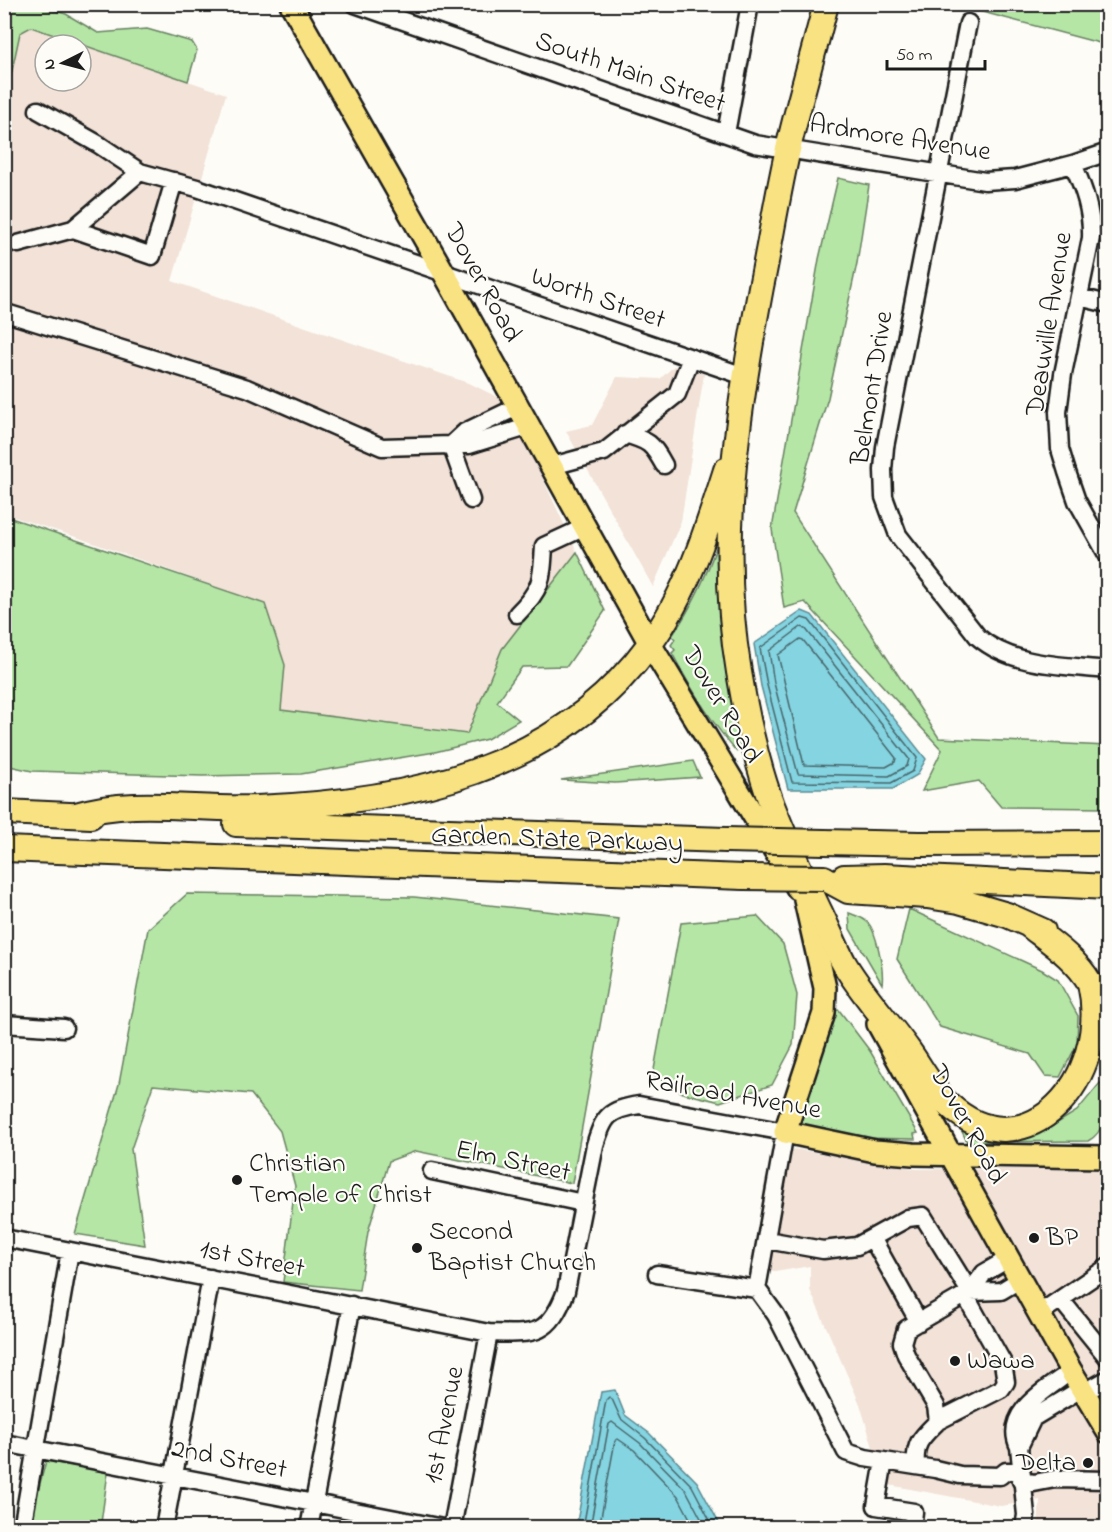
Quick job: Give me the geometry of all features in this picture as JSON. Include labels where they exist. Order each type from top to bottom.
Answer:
[{"type":"highway","points":[[826,4],[789,147],[744,376],[735,440],[730,548],[732,613],[739,670],[750,726],[771,802],[845,965],[911,1054],[936,1092],[957,1112],[990,1126],[1012,1127],[1036,1124],[1069,1107],[1085,1091],[1097,1069],[1102,1050],[1104,1034],[1101,1008],[1090,982],[1071,960],[1030,926]]},
{"type":"highway","points":[[76,815],[92,810],[126,806],[232,809],[324,804],[379,796],[448,781],[506,760],[531,748],[559,730],[597,700],[650,644],[674,602],[704,538],[735,440]]},
{"type":"highway","name":"Garden State Parkway","points":[[4,812],[237,824],[726,840],[919,844],[1107,843]]},
{"type":"highway","name":"Garden State Parkway","points":[[4,849],[743,877],[884,876],[1107,887]]},
{"type":"highway","points":[[824,878],[848,891],[927,896],[959,901],[1007,915],[1060,939],[1078,952],[1098,973],[1107,991]]},
{"type":"main road","name":"Dover Road","points":[[291,4],[519,406],[650,644],[845,965],[1078,1384],[1107,1432]]},
{"type":"main road","points":[[784,1132],[824,1013],[825,988],[805,900]]},
{"type":"main road","name":"Railroad Avenue","points":[[784,1132],[875,1151],[913,1154],[1107,1157]]},
{"type":"street","name":"South Main Street","points":[[355,4],[755,144],[789,147]]},
{"type":"street","points":[[726,133],[750,4]]},
{"type":"street","name":"Belmont Drive","points":[[968,23],[885,447],[884,497],[898,535],[978,637],[990,646],[1024,660],[1107,670]]},
{"type":"street","name":"Worth Street","points":[[38,110],[98,144],[140,172],[196,188],[744,376]]},
{"type":"street","name":"Ardmore Avenue","points":[[789,147],[938,175],[985,181],[1015,179],[1073,164],[1107,152]]},
{"type":"street","name":"Deauville Avenue","points":[[1073,164],[1086,194],[1091,220],[1091,238],[1058,412],[1060,449],[1077,501],[1107,556]]},
{"type":"street","points":[[18,244],[73,230],[140,172]]},
{"type":"street","points":[[73,230],[152,256],[174,181]]},
{"type":"street","points":[[1079,297],[1107,304]]},
{"type":"street","points":[[6,314],[247,388],[382,447],[469,445],[530,426]]},
{"type":"street","points":[[552,466],[604,452],[677,394],[691,358]]},
{"type":"street","points":[[451,445],[465,432],[519,406]]},
{"type":"street","points":[[625,434],[645,440],[656,450],[664,465]]},
{"type":"street","points":[[451,445],[471,500]]},
{"type":"street","points":[[517,614],[534,598],[542,577],[544,546],[585,527]]},
{"type":"street","points":[[4,1024],[64,1028]]},
{"type":"street","name":"Railroad Avenue","points":[[489,1333],[538,1332],[559,1311],[566,1291],[595,1145],[601,1126],[609,1114],[620,1108],[639,1105],[784,1132]]},
{"type":"street","points":[[757,1289],[784,1132]]},
{"type":"street","name":"Elm Street","points":[[432,1171],[583,1203]]},
{"type":"street","points":[[767,1239],[823,1250],[857,1246],[908,1218],[923,1216],[968,1294],[1003,1363],[1006,1382],[1001,1389],[938,1421],[918,1442],[915,1455],[916,1466]]},
{"type":"street","name":"1st Street","points":[[4,1238],[489,1333]]},
{"type":"street","points":[[872,1238],[919,1322]]},
{"type":"street","points":[[22,1527],[70,1251]]},
{"type":"street","points":[[938,1421],[936,1406],[906,1355],[902,1343],[906,1329],[968,1294],[984,1273],[1008,1259]]},
{"type":"street","points":[[1040,1313],[1107,1267]]},
{"type":"street","points":[[657,1274],[757,1289],[776,1315],[846,1452],[865,1458],[960,1475],[1000,1476],[1006,1471],[1034,1483],[1054,1479],[1107,1480]]},
{"type":"street","points":[[164,1527],[211,1278]]},
{"type":"street","points":[[968,1294],[1001,1291],[1021,1279]]},
{"type":"street","points":[[1060,1300],[1107,1358]]},
{"type":"street","points":[[309,1527],[352,1305]]},
{"type":"street","name":"1st Avenue","points":[[452,1527],[489,1333]]},
{"type":"street","points":[[1023,1527],[1026,1515],[1019,1447],[1014,1437],[1016,1420],[1024,1409],[1078,1384],[1107,1379]]},
{"type":"street","name":"2nd Street","points":[[4,1443],[443,1527]]},
{"type":"street","points":[[884,1461],[876,1506],[914,1512],[912,1527]]},
{"type":"shaded area","points":[[31,27],[48,33],[33,33],[33,93],[93,93],[93,48],[226,94],[172,281],[471,384],[507,402],[577,552],[502,649],[467,734],[280,710],[285,665],[265,604],[5,514],[4,103],[20,33]]},
{"type":"shaded area","points":[[674,366],[704,374],[681,521],[653,587],[566,431],[592,425],[617,377],[660,379]]},
{"type":"shaded area","points":[[794,1149],[917,1169],[1107,1169],[1107,1527],[1038,1527],[1040,1500],[1001,1506],[884,1484],[860,1404],[810,1290],[810,1266],[775,1272],[752,1265],[765,1180]]},
{"type":"green space","points":[[5,4],[35,5],[66,14],[98,33],[147,29],[192,42],[197,50],[188,81],[93,48],[93,33],[48,33],[31,27],[20,33],[5,103]]},
{"type":"green space","points":[[956,5],[1107,5],[1107,45]]},
{"type":"green space","points":[[838,178],[869,185],[857,263],[828,398],[793,513],[939,738],[1107,746],[1107,808],[1001,807],[979,781],[922,791],[942,750],[805,602],[784,608],[772,529],[819,259]]},
{"type":"green space","points":[[5,516],[265,604],[285,665],[281,710],[467,734],[502,649],[577,552],[605,611],[567,666],[522,667],[497,702],[519,720],[487,739],[435,752],[301,774],[202,776],[32,771],[5,765]]},
{"type":"green space","points":[[718,542],[739,729],[740,750],[736,751],[694,691],[672,653],[675,650],[671,645],[675,639],[672,636],[698,590]]},
{"type":"green space","points":[[693,761],[700,777],[615,783],[561,780]]},
{"type":"green space","points":[[187,894],[414,897],[619,919],[572,1183],[416,1151],[389,1161],[368,1232],[359,1290],[283,1282],[295,1186],[280,1131],[251,1094],[153,1085],[131,1149],[145,1245],[75,1234],[119,1084],[148,929]]},
{"type":"green space","points":[[909,909],[1042,970],[1058,980],[1078,1016],[1077,1044],[1060,1077],[1045,1076],[1030,1054],[940,1027],[897,959]]},
{"type":"green space","points":[[849,913],[860,917],[870,925],[881,960],[882,984],[850,929]]},
{"type":"green space","points":[[757,916],[783,944],[797,995],[793,1045],[772,1085],[720,1102],[683,1093],[653,1075],[681,923]]},
{"type":"green space","points":[[839,1010],[870,1051],[918,1133],[914,1134],[915,1139],[861,1138],[799,1129],[798,1118],[832,1011]]},
{"type":"green space","points":[[1100,1083],[1106,1085],[1103,1124],[1095,1136],[1088,1141],[967,1142],[957,1121],[1038,1132],[1077,1111]]},
{"type":"green space","points":[[46,1461],[108,1472],[101,1523],[124,1527],[28,1528]]},
{"type":"water","points":[[802,611],[812,615],[926,759],[917,775],[893,789],[788,789],[761,686],[754,644]]},
{"type":"water","points":[[615,1390],[625,1415],[649,1433],[697,1482],[721,1527],[576,1527],[601,1392]]},
{"type":"place","name":"Christian Temple of Christ","points":[[237,1180]]},
{"type":"place","name":"BP","points":[[1034,1238]]},
{"type":"place","name":"Second Baptist Church","points":[[417,1248]]},
{"type":"place","name":"Wawa","points":[[955,1361]]},
{"type":"place","name":"Delta","points":[[1088,1463]]}]
